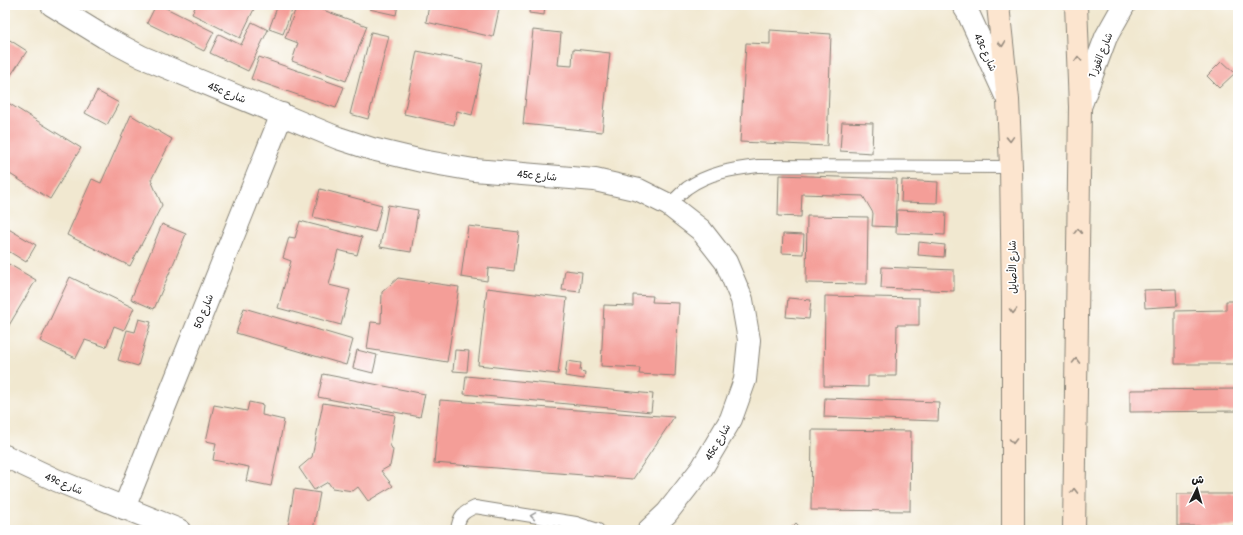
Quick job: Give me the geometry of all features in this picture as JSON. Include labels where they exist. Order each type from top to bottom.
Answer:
[{"type":"main road","name":"شارع الأصايل","points":[[998,5],[1008,100],[1011,167],[1013,299],[1013,530]]},
{"type":"main road","points":[[1074,530],[1080,107],[1076,5]]},
{"type":"street","name":"45c شارع","points":[[52,5],[104,37],[142,57],[338,138],[372,149],[422,161],[474,170],[526,173],[595,180],[639,190],[669,205],[701,230],[726,262],[742,300],[749,340],[745,380],[731,419],[702,468],[667,513],[649,530]]},
{"type":"street","name":"43c شارع","points":[[963,5],[1008,100]]},
{"type":"street","name":"شارع القوز 1","points":[[1080,107],[1106,37],[1124,5]]},
{"type":"street","name":"شارع 50","points":[[124,508],[282,114]]},
{"type":"street","name":"49c شارع","points":[[5,456],[56,480],[124,508]]},
{"type":"street","points":[[124,508],[167,528]]},
{"type":"lane","points":[[669,205],[687,188],[709,176],[733,169],[758,166],[1011,167]]},
{"type":"lane","points":[[457,530],[459,519],[465,511],[474,507],[576,523],[598,530]]},
{"type":"building","points":[[156,5],[160,5],[214,32],[204,51],[147,23]]},
{"type":"building","points":[[196,5],[256,5],[240,38],[192,14]]},
{"type":"building","points":[[278,5],[294,5],[283,34],[269,29]]},
{"type":"building","points":[[297,5],[309,5],[367,26],[346,81],[292,61],[298,43],[285,38]]},
{"type":"building","points":[[370,5],[398,5],[396,15],[369,9]]},
{"type":"building","points":[[429,5],[500,5],[493,37],[426,22]]},
{"type":"building","points":[[530,5],[545,5],[544,15],[529,13]]},
{"type":"building","points":[[252,22],[268,30],[248,71],[210,53],[219,34],[241,45]]},
{"type":"building","points":[[533,30],[561,33],[558,65],[572,66],[573,49],[610,53],[602,132],[523,124]]},
{"type":"building","points":[[770,30],[831,34],[827,146],[740,142],[746,43],[770,44]]},
{"type":"building","points":[[371,32],[389,36],[368,119],[350,114]]},
{"type":"building","points":[[5,37],[27,51],[5,84]]},
{"type":"building","points":[[417,51],[483,64],[472,115],[457,111],[454,125],[404,114]]},
{"type":"building","points":[[259,57],[344,87],[336,108],[251,79]]},
{"type":"building","points":[[1222,61],[1235,73],[1219,88],[1207,76]]},
{"type":"building","points":[[97,91],[119,103],[107,125],[85,113]]},
{"type":"building","points":[[5,101],[81,148],[50,199],[5,171]]},
{"type":"building","points":[[131,115],[172,139],[151,180],[162,205],[130,266],[67,235],[92,179],[101,183]]},
{"type":"building","points":[[842,122],[873,123],[872,153],[840,151]]},
{"type":"building","points":[[779,175],[897,179],[895,227],[872,226],[873,213],[863,196],[802,194],[801,217],[778,216]]},
{"type":"building","points":[[902,180],[938,182],[937,203],[901,202]]},
{"type":"building","points":[[320,189],[382,205],[375,232],[313,217]]},
{"type":"building","points":[[388,205],[418,210],[411,252],[380,247]]},
{"type":"building","points":[[897,210],[946,212],[945,235],[896,233]]},
{"type":"building","points":[[807,216],[868,217],[867,284],[806,283]]},
{"type":"building","points":[[300,221],[362,237],[357,255],[338,250],[329,285],[350,290],[341,325],[278,308],[291,261],[283,258],[289,237],[295,238]]},
{"type":"building","points":[[162,224],[186,234],[154,309],[131,299]]},
{"type":"building","points":[[468,226],[519,232],[514,271],[488,268],[487,281],[461,277]]},
{"type":"building","points":[[5,227],[36,245],[26,262],[5,249]]},
{"type":"building","points":[[783,234],[804,235],[803,254],[782,253]]},
{"type":"building","points":[[919,242],[945,245],[944,257],[918,255]]},
{"type":"building","points":[[5,262],[36,280],[5,332]]},
{"type":"building","points":[[882,267],[954,270],[954,291],[881,288]]},
{"type":"building","points":[[565,270],[582,272],[580,292],[562,290]]},
{"type":"building","points":[[70,277],[134,308],[124,330],[114,326],[106,347],[85,340],[76,358],[40,341]]},
{"type":"building","points":[[398,278],[459,287],[447,362],[367,349],[371,322],[381,323],[382,292]]},
{"type":"building","points":[[487,288],[567,298],[558,374],[478,365]]},
{"type":"building","points":[[1176,289],[1177,306],[1145,308],[1144,290]]},
{"type":"building","points":[[633,295],[653,296],[652,302],[679,303],[675,376],[639,374],[640,368],[601,366],[604,305],[633,306]]},
{"type":"building","points":[[825,296],[919,298],[919,325],[897,325],[896,376],[868,376],[868,387],[824,386]]},
{"type":"building","points":[[788,298],[811,300],[809,319],[786,317]]},
{"type":"building","points":[[1226,301],[1238,301],[1238,364],[1175,364],[1175,311],[1226,310]]},
{"type":"building","points":[[244,308],[353,340],[346,365],[236,333]]},
{"type":"building","points":[[139,319],[151,322],[138,366],[118,360],[127,330],[135,332]]},
{"type":"building","points":[[357,350],[377,355],[373,373],[353,368]]},
{"type":"building","points":[[455,350],[469,351],[467,372],[453,371]]},
{"type":"building","points":[[567,361],[581,363],[580,371],[585,372],[584,379],[565,376]]},
{"type":"building","points":[[323,374],[425,394],[420,417],[318,397]]},
{"type":"building","points":[[466,376],[653,394],[651,412],[464,394]]},
{"type":"building","points":[[1238,389],[1238,411],[1130,412],[1130,390]]},
{"type":"building","points":[[825,398],[939,402],[938,421],[824,417]]},
{"type":"building","points":[[440,400],[674,417],[633,479],[434,463]]},
{"type":"building","points":[[249,402],[263,405],[262,415],[284,420],[271,486],[246,481],[249,467],[213,460],[216,443],[206,441],[214,405],[247,411]]},
{"type":"building","points":[[323,403],[395,415],[390,445],[393,450],[390,466],[381,471],[393,486],[368,501],[358,487],[353,491],[332,488],[328,482],[314,490],[299,468],[312,457]]},
{"type":"building","points":[[812,430],[911,431],[910,511],[811,510]]},
{"type":"building","points":[[294,489],[320,493],[313,530],[288,527]]},
{"type":"building","points":[[1177,494],[1238,494],[1238,526],[1177,526]]},
{"type":"building","points":[[796,523],[803,530],[789,530]]}]
